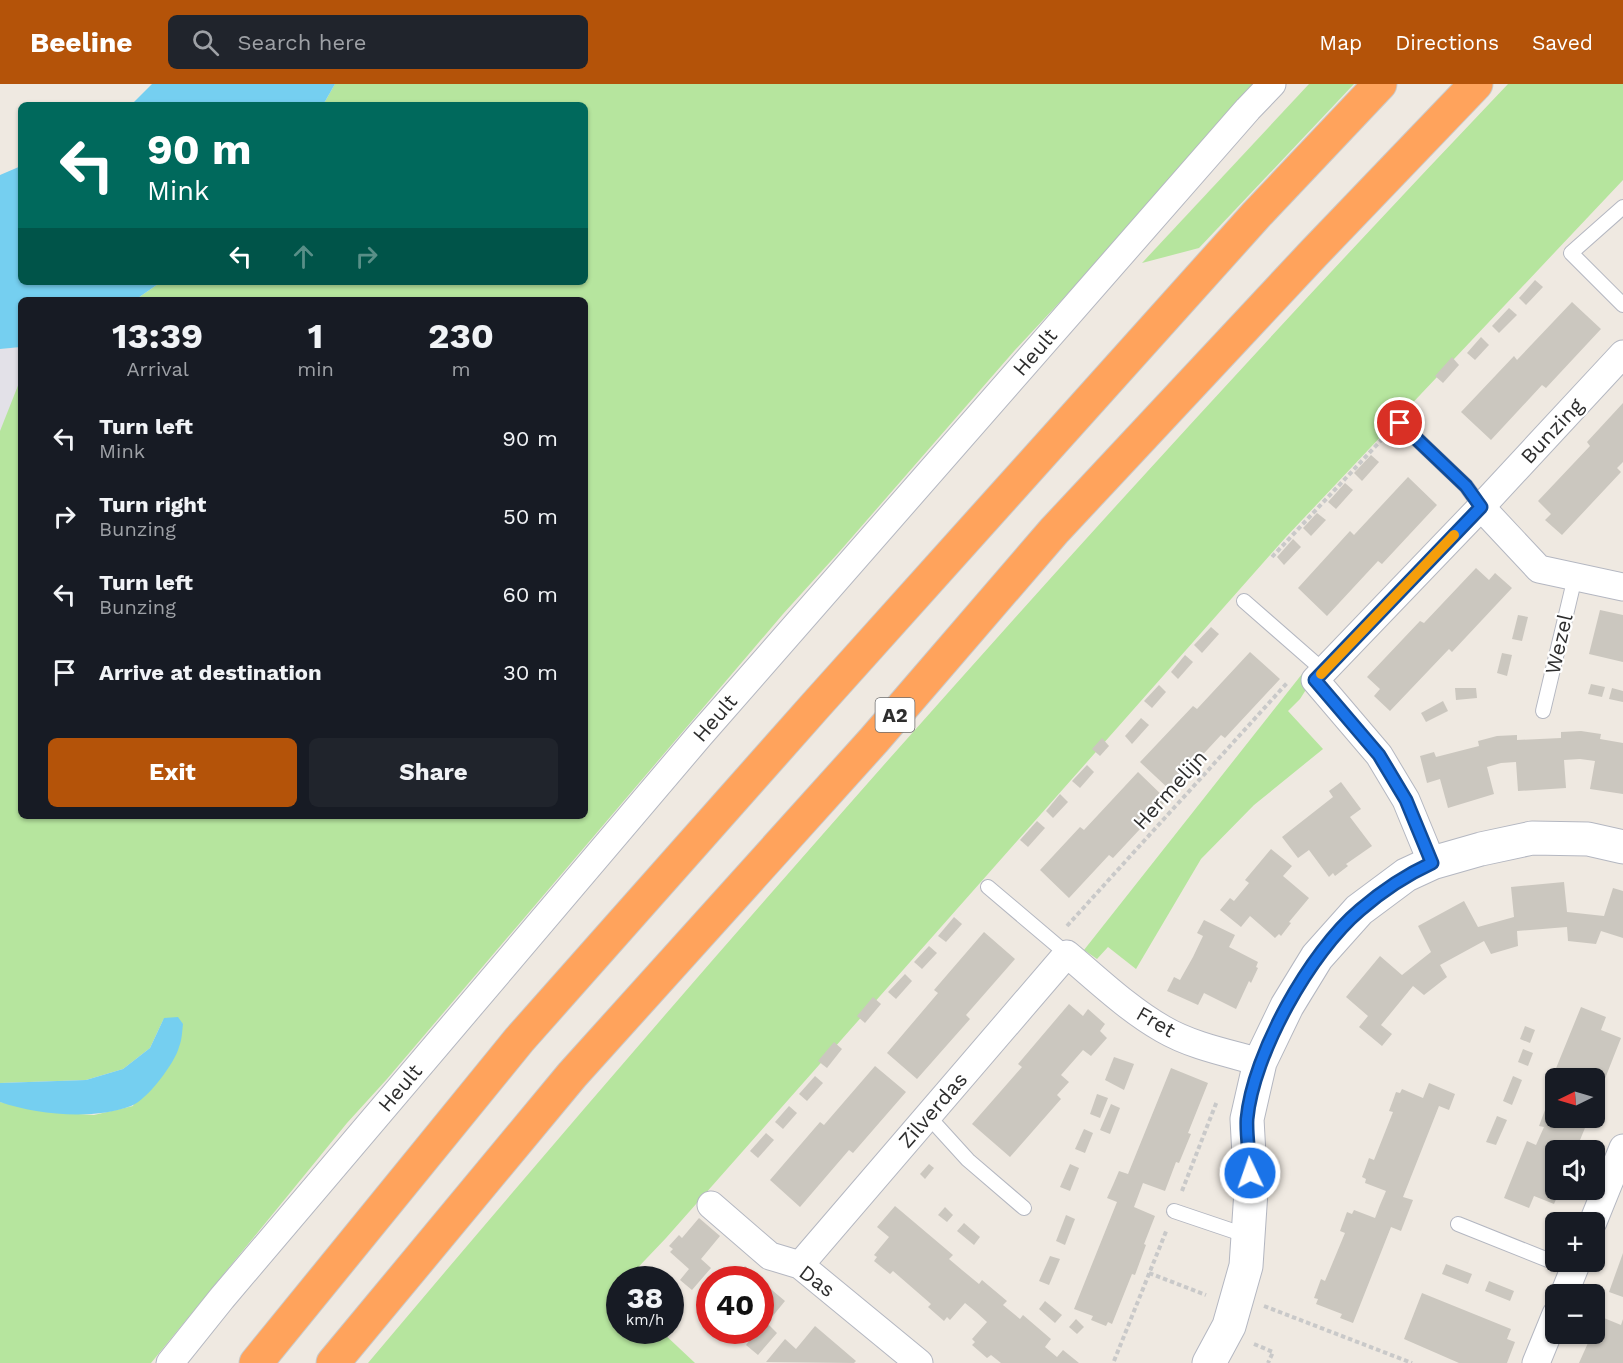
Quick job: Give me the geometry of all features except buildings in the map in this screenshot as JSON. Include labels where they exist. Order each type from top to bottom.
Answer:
[{"type":"highway","points":[[256,1363],[519,1041],[816,705],[1242,231],[1380,84]]},
{"type":"highway","name":"A2","points":[[333,1363],[572,1076],[874,740],[1054,531],[1313,254],[1476,84]]},
{"type":"street","name":"Heult","points":[[170,1363],[230,1289],[700,735],[1272,84]]},
{"type":"street","name":"Bunzing","points":[[1317,670],[1481,507],[1623,354]]},
{"type":"street","points":[[1481,507],[1539,569],[1623,587]]},
{"type":"street","points":[[1317,670],[1379,755],[1406,800],[1432,863]]},
{"type":"street","points":[[1209,1363],[1229,1326],[1246,1266],[1251,1191],[1247,1119],[1260,1062],[1287,1005],[1317,957],[1359,910],[1406,875],[1432,863],[1480,849],[1532,838],[1588,839],[1623,848]]},
{"type":"street","name":"Fret","points":[[1060,948],[1130,1007],[1164,1030],[1206,1046],[1260,1062]]},
{"type":"street","name":"Zilverdas","points":[[800,1265],[928,1116],[1060,948]]},
{"type":"street","points":[[1597,1212],[1623,1148]]},
{"type":"street","name":"Das","points":[[711,1205],[770,1256],[800,1265],[919,1363]]},
{"type":"street","points":[[1536,1363],[1545,1341]]},
{"type":"lane","points":[[1623,207],[1571,253],[1623,305]]},
{"type":"lane","points":[[1400,423],[1466,486],[1481,507]]},
{"type":"lane","name":"Wezel","points":[[1543,711],[1575,577]]},
{"type":"lane","points":[[1244,601],[1317,670]]},
{"type":"lane","points":[[988,887],[1060,948]]},
{"type":"lane","points":[[928,1116],[968,1160],[1024,1208]]},
{"type":"lane","points":[[1174,1211],[1248,1236]]},
{"type":"lane","points":[[1458,1224],[1571,1275]]},
{"type":"path","points":[[1272,557],[1400,423]]},
{"type":"path","name":"Hermelijn","points":[[1060,948],[1302,666],[1317,670]]},
{"type":"path","points":[[1149,1273],[1412,1363]]},
{"type":"shaded area","points":[[18,347],[18,468],[0,521],[0,349]]},
{"type":"green space","points":[[335,84],[1255,84],[1099,260],[1015,350],[783,614],[347,1123],[151,1363],[0,1363],[0,1102],[49,1112],[94,1115],[133,1106],[164,1018],[150,1048],[123,1069],[86,1080],[0,1083],[0,431],[18,386],[18,819],[588,819],[588,297],[139,297],[157,285],[588,285],[588,102],[325,102]]},
{"type":"green space","points":[[1309,84],[1354,84],[1199,248],[1142,263]]},
{"type":"green space","points":[[1508,84],[1623,84],[1623,180],[1286,537],[666,1238],[639,1266],[606,1266],[606,1344],[675,1344],[695,1363],[368,1363],[646,1037],[928,715],[1215,397]]},
{"type":"green space","points":[[1302,674],[1309,685],[1288,711],[1323,749],[1254,805],[1201,859],[1136,969],[1108,947],[1097,959],[1084,950]]},
{"type":"water","points":[[152,84],[335,84],[325,102],[134,102]]},
{"type":"water","points":[[18,167],[18,285],[157,285],[139,297],[18,297],[18,347],[0,349],[0,175]]},
{"type":"water","points":[[178,1017],[183,1024],[181,1042],[176,1054],[152,1089],[131,1106],[100,1113],[66,1114],[31,1110],[0,1102],[0,1083],[86,1080],[123,1069],[150,1048],[164,1018]]},
{"type":"slow traffic","points":[[1321,674],[1454,535]]},
{"type":"route","points":[[1250,1173],[1247,1119],[1260,1062],[1287,1005],[1317,957],[1359,910],[1406,875],[1432,863],[1406,800],[1379,755],[1315,680],[1481,507],[1466,486],[1400,423]]}]
